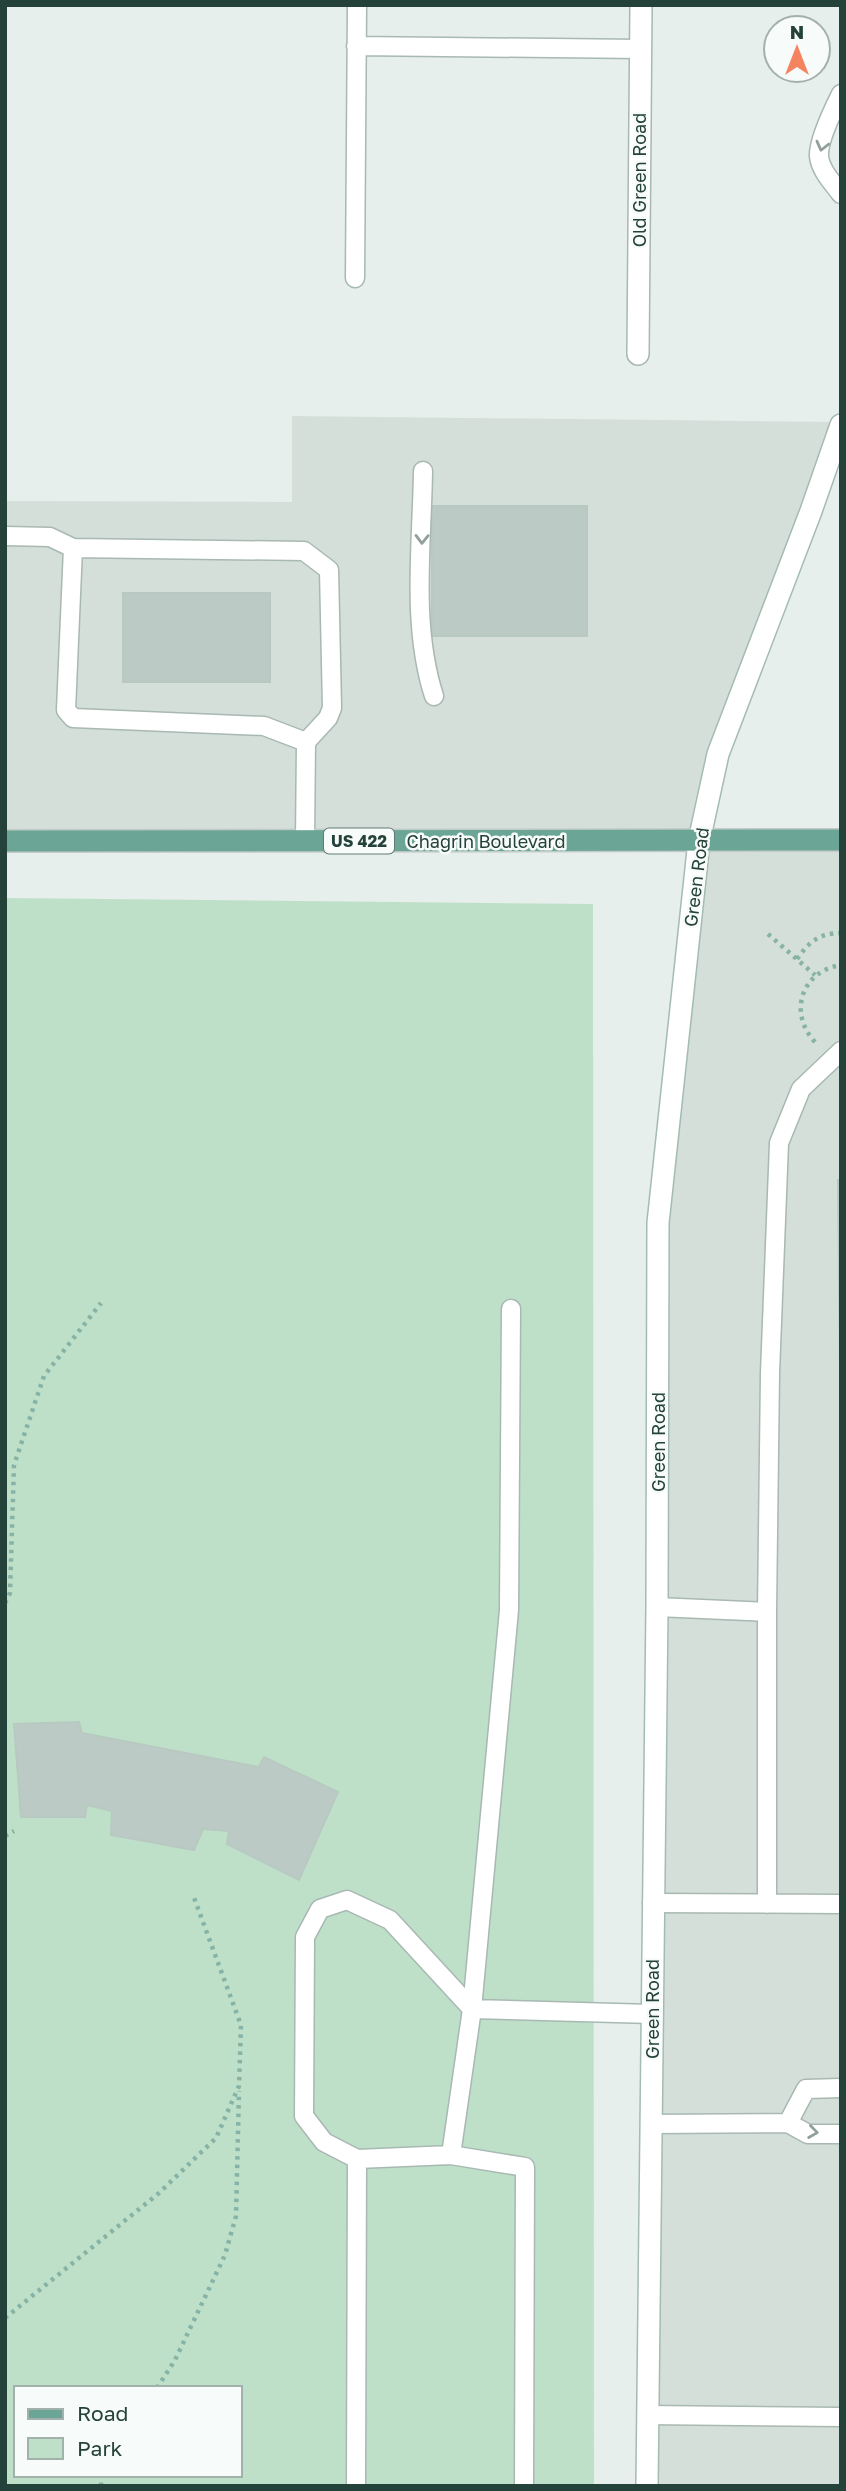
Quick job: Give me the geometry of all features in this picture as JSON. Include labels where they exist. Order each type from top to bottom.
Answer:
[{"type":"main road","name":"Old Green Road","points":[[638,354],[641,5]]},
{"type":"main road","name":"Green Road","points":[[647,2486],[657,1607],[658,1223],[699,841],[718,754],[839,434]]},
{"type":"main road","name":"Chagrin Boulevard","points":[[5,841],[841,840]]},
{"type":"lane","points":[[355,278],[357,5]]},
{"type":"lane","points":[[356,46],[640,49]]},
{"type":"lane","points":[[841,94],[819,156],[824,170],[841,194]]},
{"type":"lane","points":[[423,471],[420,633],[434,696]]},
{"type":"lane","points":[[5,536],[50,537],[73,548],[304,551],[329,570],[332,708],[328,718],[306,742],[305,841]]},
{"type":"lane","points":[[73,548],[66,710],[73,718],[264,726],[306,742]]},
{"type":"lane","points":[[767,1904],[770,1373],[779,1143],[801,1089],[841,1051]]},
{"type":"lane","points":[[451,2155],[472,2009],[509,1610],[511,1309]]},
{"type":"lane","points":[[657,1607],[767,1612]]},
{"type":"lane","points":[[524,2486],[525,2167],[451,2155],[357,2159],[324,2142],[304,2116],[305,1937],[320,1909],[347,1900],[390,1920],[472,2009],[652,2014]]},
{"type":"lane","points":[[652,1903],[841,1904]]},
{"type":"lane","points":[[788,2123],[806,2089],[841,2088]]},
{"type":"lane","points":[[651,2124],[788,2123],[808,2134],[841,2134]]},
{"type":"lane","points":[[356,2486],[357,2159]]},
{"type":"lane","points":[[648,2416],[841,2417]]},
{"type":"path","points":[[797,959],[810,941],[832,933],[841,933]]},
{"type":"path","points":[[768,934],[815,975]]},
{"type":"path","points":[[818,1045],[806,1033],[800,1011],[804,991],[815,975],[841,965]]},
{"type":"path","points":[[5,1603],[10,1593],[14,1465],[44,1376],[101,1303]]},
{"type":"path","points":[[5,1836],[14,1831]]},
{"type":"path","points":[[158,2386],[175,2360],[225,2255],[236,2216],[241,2025],[193,1895]]},
{"type":"path","points":[[5,2318],[159,2193],[216,2138],[239,2086]]},
{"type":"shaded area","points":[[292,416],[841,422],[699,840],[841,841],[841,2486],[646,2486],[658,1223],[699,841],[5,841],[5,501],[292,502]]},
{"type":"green space","points":[[5,898],[593,904],[594,2486],[5,2486]]},
{"type":"building","points":[[432,506],[587,506],[587,636],[432,636]]},
{"type":"building","points":[[123,593],[270,593],[270,682],[123,682]]},
{"type":"building","points":[[838,1180],[841,1180],[841,1453]]},
{"type":"building","points":[[79,1722],[82,1733],[259,1767],[264,1757],[338,1792],[299,1880],[227,1844],[229,1831],[203,1829],[194,1850],[111,1835],[112,1811],[87,1805],[85,1817],[21,1817],[14,1724]]}]
